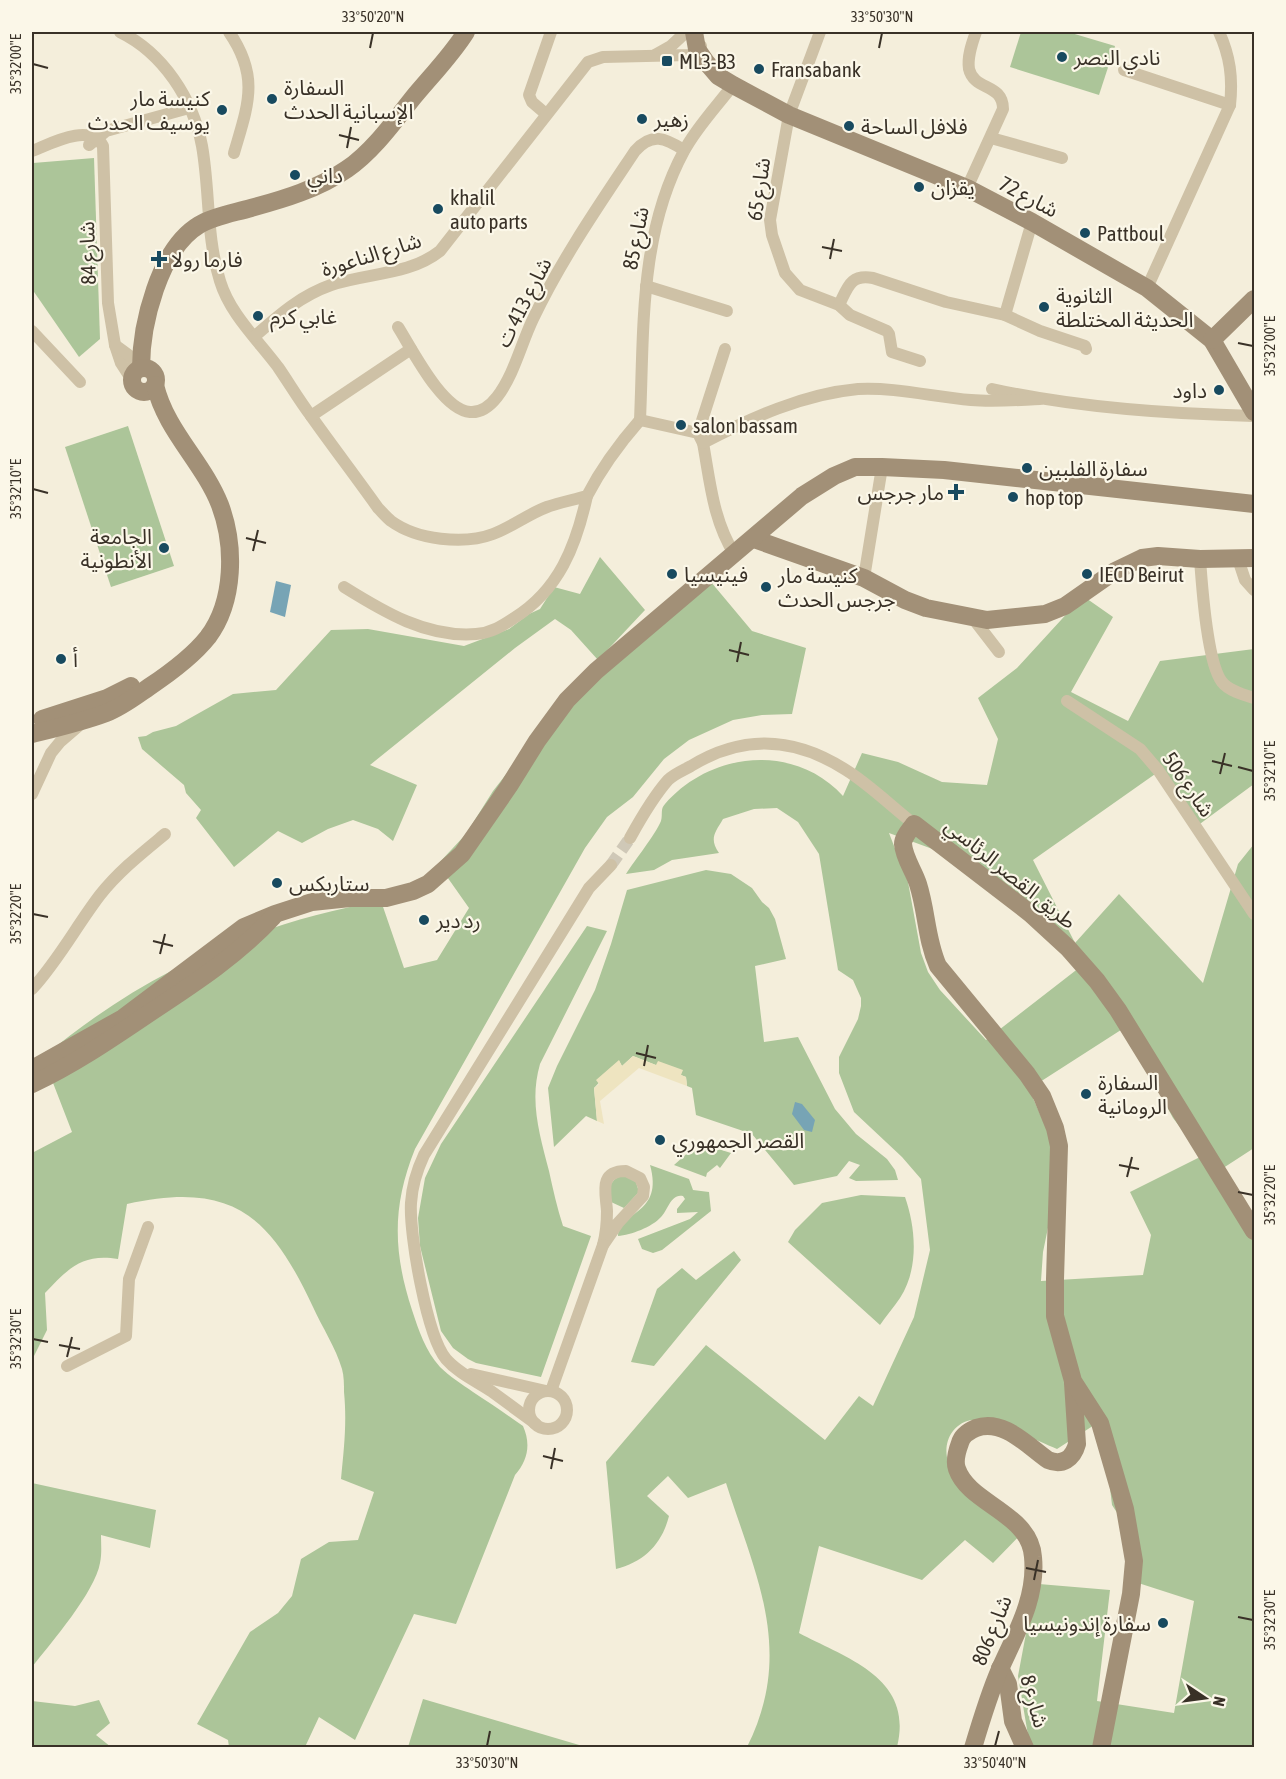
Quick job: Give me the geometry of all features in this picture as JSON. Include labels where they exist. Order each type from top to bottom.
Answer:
[{"type":"street","points":[[120,32],[141,44],[154,56],[175,81],[189,108],[201,145],[208,221],[220,283],[235,313],[255,336],[310,416],[391,521],[422,535],[442,538],[479,538],[493,534],[547,506],[587,496]]},
{"type":"street","points":[[229,32],[245,61],[250,94],[234,153]]},
{"type":"street","points":[[36,729],[85,720],[108,712],[160,680],[189,649],[214,605],[220,584],[223,560],[221,538],[215,515],[144,378],[152,350],[146,330],[153,295],[161,272],[186,237],[199,225],[322,184],[349,168],[376,142],[466,32]]},
{"type":"street","points":[[546,114],[532,102],[529,95],[551,32]]},
{"type":"street","name":"شارع 65","points":[[820,32],[789,115],[770,220],[772,235],[784,273],[800,290],[839,305],[850,315],[887,331],[892,352],[920,362]]},
{"type":"street","points":[[967,188],[1003,109],[1003,101],[992,89],[973,78],[969,61],[976,32]]},
{"type":"street","points":[[1147,288],[1230,105],[1232,76],[1230,61],[1219,32]]},
{"type":"street","points":[[692,41],[705,49],[730,83]]},
{"type":"street","name":"شارع الناعورة","points":[[255,336],[289,306],[313,292],[334,284],[408,267],[431,258],[454,235],[588,62],[603,57],[654,56],[692,41]]},
{"type":"street","name":"شارع 72","points":[[692,41],[718,76],[730,83],[789,115],[967,188],[1032,222],[1147,288],[1212,340],[1254,414]]},
{"type":"street","points":[[1124,70],[1230,105]]},
{"type":"street","name":"شارع 85","points":[[640,420],[646,285],[652,235],[662,197],[684,150],[730,83]]},
{"type":"street","points":[[92,141],[105,131],[189,108]]},
{"type":"street","name":"شارع 84","points":[[32,151],[67,138],[92,141],[104,158],[108,303],[115,345],[118,357],[144,378]]},
{"type":"street","points":[[991,138],[1062,158]]},
{"type":"street","name":"شارع 413 ت","points":[[398,327],[428,377],[453,404],[470,412],[488,407],[498,396],[533,318],[565,261],[635,151],[643,142],[650,139],[671,142],[684,150]]},
{"type":"street","points":[[1005,315],[1032,222]]},
{"type":"street","points":[[839,305],[853,280],[861,276],[873,278],[946,302],[1005,315],[1040,331],[1085,346],[1086,349]]},
{"type":"street","points":[[646,285],[727,311]]},
{"type":"street","points":[[1212,340],[1254,302]]},
{"type":"street","points":[[32,331],[80,382]]},
{"type":"street","points":[[310,416],[411,349]]},
{"type":"street","points":[[725,349],[700,438],[718,520],[725,540],[735,555]]},
{"type":"street","points":[[344,587],[381,611],[424,628],[476,634],[492,631],[527,610],[556,580],[578,533],[587,496],[602,468],[621,441],[640,420],[700,438],[803,400],[856,390],[873,389],[973,401],[1040,399]]},
{"type":"street","points":[[992,389],[1040,399],[1200,415],[1254,414]]},
{"type":"street","points":[[32,1069],[123,1018],[244,927],[312,902],[350,898],[386,898],[428,884],[462,854],[567,700],[636,636],[754,539],[802,496],[834,476],[855,467],[944,470],[1254,504]]},
{"type":"street","points":[[864,578],[882,467]]},
{"type":"street","points":[[754,539],[864,578],[905,600],[926,608],[987,620],[1045,614],[1065,606],[1115,571],[1142,558],[1158,556],[1246,559],[1245,580],[1254,590]]},
{"type":"street","points":[[1200,559],[1215,670],[1223,684],[1254,698]]},
{"type":"street","points":[[972,617],[999,652]]},
{"type":"street","points":[[36,729],[124,691],[189,649]]},
{"type":"street","name":"شارع 506","points":[[1067,701],[1140,749],[1158,770],[1254,914]]},
{"type":"street","points":[[32,794],[51,753],[85,720]]},
{"type":"street","points":[[36,729],[51,753]]},
{"type":"street","points":[[630,838],[648,807],[669,778],[708,755],[747,743],[776,743],[812,752],[847,770],[914,824],[903,843],[918,885],[929,942],[938,966],[1027,1074],[1042,1096],[1055,1128],[1059,1146],[1055,1316],[1073,1381],[1100,1423],[1125,1509],[1134,1561],[1131,1594],[1101,1748]]},
{"type":"street","name":"طريق القصر الرئاسي","points":[[914,824],[1031,914],[1068,948],[1097,981],[1118,1010],[1254,1231]]},
{"type":"street","points":[[32,989],[101,894],[123,870],[165,834]]},
{"type":"street","points":[[462,1372],[548,1391],[560,1396],[567,1410],[564,1420],[550,1428],[536,1424],[462,1372],[450,1363],[440,1349],[423,1294],[411,1229],[411,1202],[414,1181],[426,1151],[589,888],[611,865]]},
{"type":"street","points":[[32,1084],[87,1055],[180,992],[253,939],[275,914]]},
{"type":"street","points":[[536,1424],[530,1415],[530,1404],[536,1396],[548,1391],[603,1245],[607,1213],[605,1184],[616,1172],[631,1172],[642,1182],[643,1197],[618,1223],[603,1245]]},
{"type":"street","points":[[66,1366],[126,1336],[129,1279],[148,1227]]},
{"type":"street","name":"شارع 806","points":[[973,1748],[1000,1668],[1023,1622],[1033,1576],[1033,1555],[1029,1541],[1015,1522],[962,1479],[956,1467],[956,1453],[961,1438],[969,1431],[980,1426],[993,1426],[1004,1429],[1048,1460],[1056,1463],[1069,1459],[1077,1444],[1073,1381]]},
{"type":"street","name":"شارع 8","points":[[1000,1668],[1008,1684],[1013,1721],[1025,1748]]},
{"type":"green space","name":"نادي النصر","points":[[1021,32],[1068,32],[1115,46],[1099,95],[1010,67]]},
{"type":"green space","points":[[94,158],[100,339],[79,357],[32,289],[33,163]]},
{"type":"green space","points":[[128,426],[174,566],[111,587],[65,447]]},
{"type":"green space","points":[[600,557],[645,610],[598,660],[571,630],[555,619],[515,648],[370,765],[417,785],[393,841],[378,829],[353,820],[328,829],[302,843],[278,831],[234,867],[196,818],[201,810],[186,793],[184,785],[142,749],[138,737],[176,726],[233,694],[276,690],[331,630],[368,629],[464,646],[509,629],[540,609],[554,587],[580,594]]},
{"type":"green space","points":[[706,576],[752,631],[806,648],[792,714],[762,715],[733,720],[689,740],[664,759],[633,797],[607,817],[585,848],[415,1149],[402,1190],[398,1229],[401,1268],[423,1340],[430,1354],[444,1371],[523,1426],[527,1439],[527,1452],[523,1464],[515,1475],[456,1624],[414,1614],[355,1740],[319,1717],[305,1747],[229,1747],[228,1740],[197,1724],[250,1632],[278,1613],[292,1596],[301,1559],[329,1542],[358,1540],[374,1492],[341,1479],[345,1425],[342,1369],[333,1345],[297,1275],[281,1249],[263,1228],[243,1212],[221,1202],[194,1197],[163,1198],[127,1204],[118,1259],[95,1258],[85,1261],[69,1270],[45,1293],[47,1330],[32,1360],[32,1153],[72,1132],[43,1057],[120,1000],[201,956],[288,923],[333,911],[381,901],[404,968],[437,960],[469,908],[438,864],[466,834],[493,791],[521,755]]},
{"type":"green space","points":[[1083,596],[1113,617],[1071,692],[1128,721],[1160,661],[1254,649],[1254,784],[1193,829],[1158,772],[1033,860],[1075,943],[1119,894],[1203,983],[1238,864],[1254,844],[1254,1148],[1214,1174],[1254,1238],[1254,1747],[1030,1747],[1018,1676],[1027,1628],[1039,1584],[1110,1590],[1097,1701],[1174,1713],[1194,1601],[1129,1580],[1125,1525],[1112,1505],[1102,1420],[1057,1449],[1003,1426],[973,1420],[962,1423],[951,1434],[947,1446],[948,1462],[1026,1529],[993,1563],[965,1540],[922,1580],[819,1546],[799,1633],[856,1662],[886,1687],[896,1704],[900,1723],[897,1747],[747,1747],[761,1712],[768,1678],[769,1646],[766,1614],[758,1583],[726,1483],[688,1498],[668,1476],[647,1496],[669,1516],[662,1535],[643,1557],[616,1569],[606,1462],[706,1345],[825,1440],[859,1396],[873,1406],[914,1317],[930,1250],[921,1179],[902,1157],[854,1112],[839,1073],[839,1057],[858,1019],[861,998],[853,980],[838,970],[819,854],[798,822],[777,808],[754,809],[723,819],[714,839],[719,853],[672,860],[654,870],[626,874],[658,827],[665,804],[684,786],[705,773],[729,764],[753,760],[778,761],[801,767],[823,779],[843,796],[862,753],[898,762],[942,782],[987,785],[998,739],[978,698],[1017,668]],"holes":[[[889,833],[946,854],[1084,964],[986,1040],[940,990],[928,972],[921,953],[908,882]],[[1124,1028],[1173,1118],[1202,1156],[1130,1192],[1151,1235],[1143,1275],[1041,1281],[1043,1252],[1051,1213],[1051,1139],[1029,1089]]]},
{"type":"green space","points":[[706,870],[731,874],[752,888],[775,919],[786,959],[755,966],[764,1042],[798,1037],[835,1109],[856,1134],[887,1159],[895,1170],[898,1180],[856,1181],[849,1178],[860,1165],[849,1161],[837,1176],[794,1185],[752,1134],[696,1115],[692,1088],[687,1086],[686,1077],[633,1056],[622,1066],[619,1061],[594,1088],[597,1121],[586,1116],[554,1147],[548,1088],[595,990],[627,890]]},
{"type":"green space","points":[[587,926],[607,931],[540,1064],[536,1105],[542,1144],[563,1226],[591,1236],[541,1377],[476,1363],[453,1348],[441,1331],[420,1246],[418,1218],[425,1178],[441,1144]]},
{"type":"green space","points":[[699,1143],[731,1153],[720,1168],[717,1165],[707,1173],[706,1177],[674,1165]]},
{"type":"green space","points":[[650,1165],[689,1179],[693,1190],[709,1192],[711,1211],[662,1250],[653,1253],[642,1249],[638,1239],[690,1219],[698,1212],[677,1213],[677,1209],[685,1199],[683,1196],[675,1197],[661,1217],[652,1224],[635,1232],[618,1236],[626,1221],[647,1203],[653,1181]]},
{"type":"green space","points":[[618,1177],[628,1177],[636,1182],[639,1192],[624,1208],[611,1202],[608,1188]]},
{"type":"green space","points":[[861,1195],[905,1197],[912,1222],[913,1261],[906,1287],[880,1325],[788,1242],[795,1230],[822,1203]]},
{"type":"green space","points":[[734,1251],[741,1260],[654,1366],[631,1362],[657,1289],[682,1268],[696,1280]]},
{"type":"green space","points":[[32,1483],[156,1510],[150,1548],[101,1535],[100,1563],[90,1588],[71,1617],[32,1667]]},
{"type":"green space","points":[[423,1699],[586,1747],[408,1747]]},
{"type":"green space","points":[[99,1700],[110,1723],[96,1735],[111,1747],[32,1747],[32,1701],[75,1706]]},
{"type":"shaded area","points":[[633,1056],[656,1065],[658,1061],[683,1070],[681,1075],[686,1077],[687,1086],[639,1068],[600,1101],[604,1124],[597,1121],[594,1088],[599,1084],[596,1080],[619,1060],[622,1066]]},
{"type":"water","points":[[276,581],[291,585],[285,617],[270,612]]},
{"type":"water","points":[[795,1102],[802,1104],[815,1120],[812,1132],[804,1130],[792,1114]]},
{"type":"tunnel","points":[[611,865],[630,838]]},
{"type":"place","name":"نادي النصر","points":[[1062,57]]},
{"type":"place","name":"ML3-B3","points":[[667,61]]},
{"type":"place","name":"Fransabank","points":[[759,69]]},
{"type":"place","name":"السفارة الإسبانية الحدث","points":[[272,99]]},
{"type":"place","name":"كنيسة مار يوسيف الحدث","points":[[222,110]]},
{"type":"place","name":"زهير","points":[[642,119]]},
{"type":"place","name":"فلافل الساحة","points":[[849,126]]},
{"type":"place","name":"داني","points":[[295,175]]},
{"type":"place","name":"يقزان","points":[[919,187]]},
{"type":"place","name":"khalil auto parts","points":[[438,209]]},
{"type":"place","name":"Pattboul","points":[[1085,233]]},
{"type":"place","name":"فارما رولا","points":[[159,259]]},
{"type":"place","name":"الثانوية الحديثة المختلطة","points":[[1044,307]]},
{"type":"place","name":"غابي كرم","points":[[258,316]]},
{"type":"place","name":"داود","points":[[1219,390]]},
{"type":"place","name":"salon bassam","points":[[681,425]]},
{"type":"place","name":"سفارة الفلبين","points":[[1027,468]]},
{"type":"place","name":"مار جرجس","points":[[956,492]]},
{"type":"place","name":"hop top","points":[[1013,497]]},
{"type":"place","name":"الجامعة الأنطونية","points":[[164,548]]},
{"type":"place","name":"فينيسيا","points":[[672,574]]},
{"type":"place","name":"IECD Beirut","points":[[1087,574]]},
{"type":"place","name":"كنيسة مار جرجس الحدث","points":[[766,587]]},
{"type":"place","name":"أ","points":[[61,659]]},
{"type":"place","name":"ستاربكس","points":[[277,883]]},
{"type":"place","name":"رد دير","points":[[424,920]]},
{"type":"place","name":"السفارة الرومانية","points":[[1086,1094]]},
{"type":"place","name":"القصر الجمهوري","points":[[660,1140]]},
{"type":"place","name":"سفارة إندونيسيا","points":[[1163,1623]]}]
